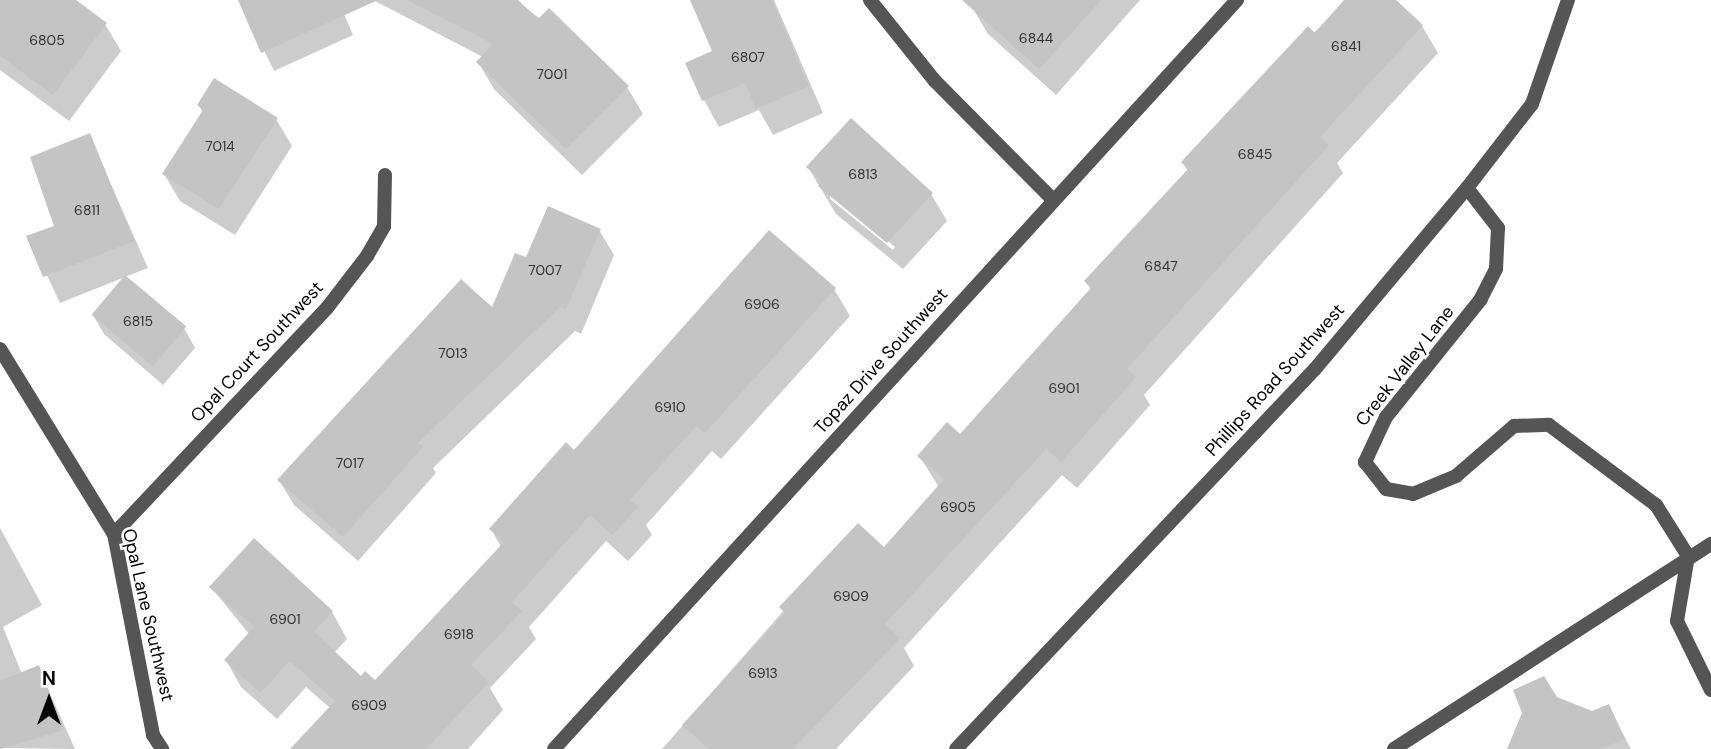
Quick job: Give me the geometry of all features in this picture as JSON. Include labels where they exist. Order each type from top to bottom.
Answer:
[{"type":"street","points":[[870,0],[935,81],[1052,199]]},
{"type":"street","name":"Topaz Drive Southwest","points":[[554,749],[1052,199],[1237,0]]},
{"type":"street","name":"Phillips Road Southwest","points":[[956,749],[1315,369],[1467,188],[1532,104],[1568,0]]},
{"type":"street","name":"Opal Court Southwest","points":[[114,534],[327,308],[367,256],[384,226],[385,175]]},
{"type":"street","name":"Creek Valley Lane","points":[[1467,188],[1498,228],[1496,269],[1480,299],[1386,418],[1365,462],[1386,489],[1413,494],[1456,476],[1514,426],[1549,425],[1573,437],[1656,505],[1688,556]]},
{"type":"street","name":"Opal Lane Southwest","points":[[0,349],[114,534],[162,749]]},
{"type":"street","points":[[1394,749],[1528,668],[1688,556],[1711,544]]},
{"type":"street","points":[[1688,556],[1677,621],[1711,690]]},
{"type":"building","points":[[0,0],[76,0],[107,23],[53,95],[0,56]]},
{"type":"building","points":[[238,0],[378,0],[261,53]]},
{"type":"building","points":[[407,0],[518,0],[538,19],[549,8],[629,86],[566,149],[476,62],[493,44]]},
{"type":"building","points":[[690,0],[772,0],[809,86],[756,109],[745,83],[702,101],[685,63],[712,51]]},
{"type":"building","points":[[962,0],[1101,0],[1039,69]]},
{"type":"building","points":[[1344,0],[1396,0],[1423,25],[1320,137],[1329,145],[1127,369],[1136,377],[1061,462],[1046,449],[885,624],[900,638],[793,749],[709,749],[682,725],[785,613],[779,607],[858,523],[884,547],[944,479],[917,456],[947,422],[960,434],[1091,288],[1084,281],[1188,169],[1181,162],[1308,26],[1315,33]]},
{"type":"building","points":[[214,78],[278,118],[219,209],[162,174],[203,110],[197,105]]},
{"type":"building","points":[[851,118],[933,193],[887,243],[818,186],[822,181],[806,167]]},
{"type":"building","points":[[90,133],[134,241],[43,277],[26,236],[54,226],[30,157]]},
{"type":"building","points":[[548,206],[601,229],[566,309],[560,307],[418,443],[423,447],[343,537],[277,480],[461,279],[492,307],[515,253],[526,257]]},
{"type":"building","points":[[769,230],[836,288],[705,433],[696,426],[630,500],[638,507],[612,535],[590,515],[512,602],[522,611],[471,665],[489,682],[426,749],[290,749],[335,701],[290,661],[260,693],[224,660],[254,627],[209,587],[254,538],[333,611],[314,632],[361,676],[365,671],[375,680],[504,542],[489,529],[566,442],[574,450]]},
{"type":"building","points":[[125,275],[186,326],[153,366],[92,315]]},
{"type":"building","points":[[39,665],[64,730],[0,749],[0,681]]},
{"type":"building","points":[[1544,676],[1557,697],[1592,711],[1609,704],[1625,739],[1601,749],[1507,749],[1522,713],[1513,690]]}]
